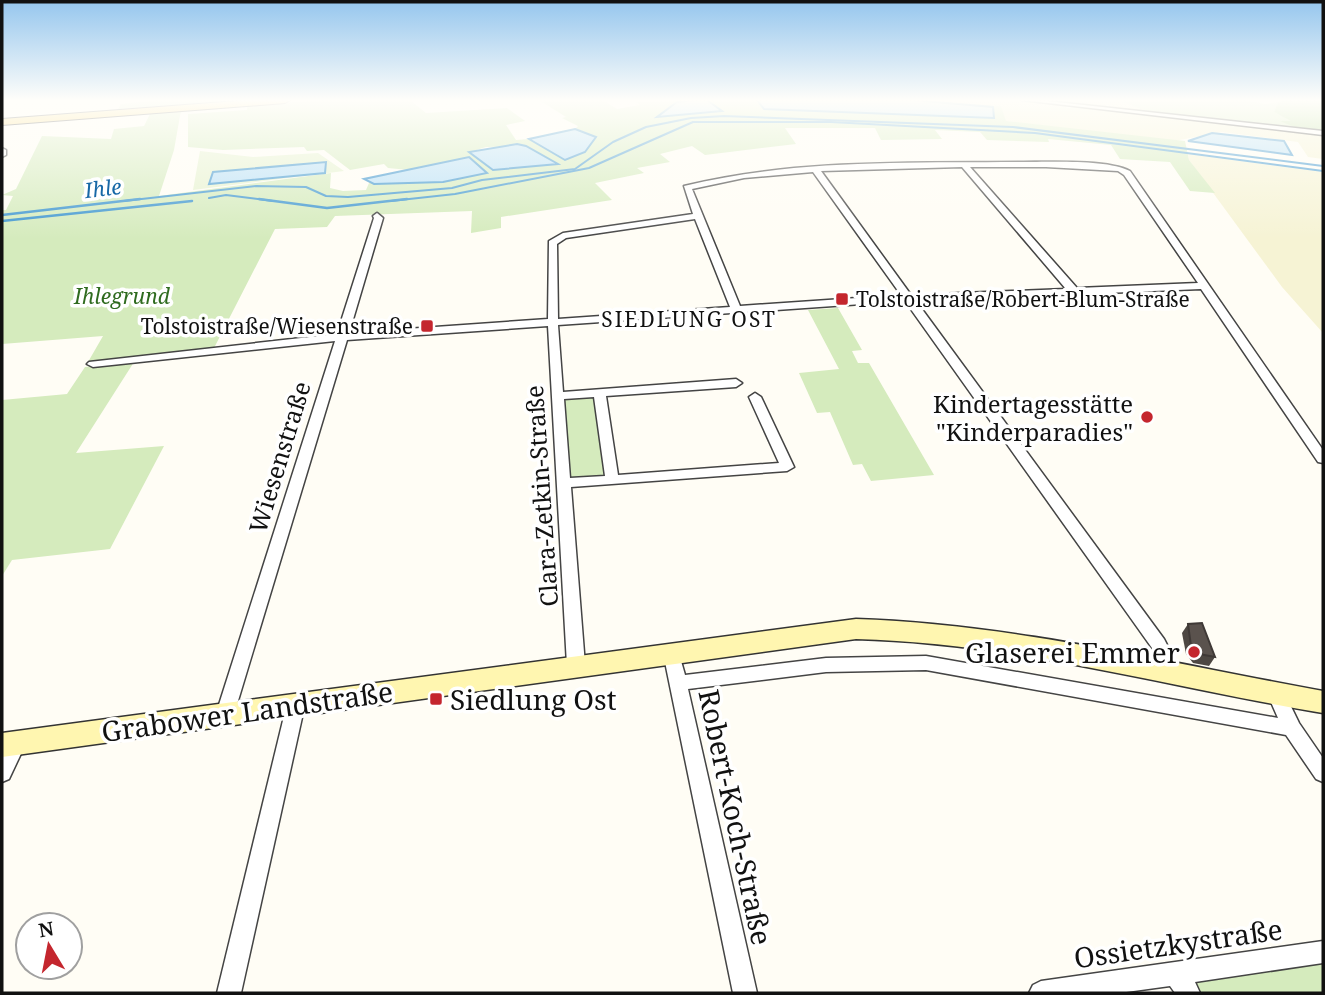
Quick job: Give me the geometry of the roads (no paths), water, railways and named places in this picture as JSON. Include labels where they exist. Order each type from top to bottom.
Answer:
[{"type":"main road","name":"Grabower Landstraße","points":[[9,744],[671,652],[824,632],[890,628],[987,639],[1323,702]]},
{"type":"street","points":[[964,165],[1074,291]]},
{"type":"street","points":[[736,310],[687,188],[746,176],[816,170],[964,165],[1123,169],[1323,459]]},
{"type":"street","points":[[816,170],[1158,644],[1173,674]]},
{"type":"street","name":"Wiesenstraße","points":[[225,714],[379,218],[377,216]]},
{"type":"street","name":"Clara-Zetkin-Straße","points":[[576,665],[557,396],[552,247],[556,239],[696,216]]},
{"type":"street","points":[[93,364],[342,338],[736,310],[907,298],[1203,286]]},
{"type":"street","points":[[557,396],[736,383]]},
{"type":"street","points":[[600,393],[611,480]]},
{"type":"street","points":[[563,483],[787,467],[755,397]]},
{"type":"street","name":"Robert-Koch-Straße","points":[[671,652],[745,993]]},
{"type":"street","points":[[679,683],[826,665],[926,663],[1292,728]]},
{"type":"street","points":[[1276,693],[1292,728],[1323,773]]},
{"type":"street","points":[[229,993],[296,704]]},
{"type":"street","points":[[2,774],[9,744]]},
{"type":"street","name":"Ossietzkystraße","points":[[1041,993],[1182,984],[1323,952]]},
{"type":"water","points":[[502,146],[527,146],[558,164],[493,170],[469,152]]},
{"type":"water","points":[[542,146],[589,146],[585,152],[565,160]]},
{"type":"water","points":[[1228,146],[1287,146],[1292,155]]},
{"type":"water","points":[[469,157],[487,173],[443,182],[374,184],[364,179]]},
{"type":"water","points":[[326,162],[325,173],[209,184],[213,172]]},
{"type":"waterway","name":"Ihle","points":[[124,201],[256,186],[306,187],[326,196],[348,197],[452,188],[482,180],[575,169],[607,146]]},
{"type":"waterway","name":"Ihle","points":[[391,201],[455,194],[589,168],[638,146]]},
{"type":"waterway","name":"Ihle","points":[[1137,146],[1323,171]]},
{"type":"waterway","name":"Ihle","points":[[1167,146],[1323,166]]},
{"type":"waterway","points":[[209,198],[226,195],[273,201]]},
{"type":"waterway","name":"Ihle","points":[[2,215],[140,199]]},
{"type":"waterway","points":[[259,199],[327,208],[407,199]]},
{"type":"waterway","points":[[2,221],[192,201]]},
{"type":"place","name":"Tolstoistraße/Robert-Blum-Straße","points":[[842,299]]},
{"type":"place","name":"Tolstoistraße/Wiesenstraße","points":[[427,326]]},
{"type":"place","name":"Kindertagesstätte \"Kinderparadies\"","points":[[1147,417]]},
{"type":"place","name":"Glaserei Emmer","points":[[1194,652]]},
{"type":"place","name":"Siedlung Ost","points":[[436,699]]},
{"type":"district","name":"SIEDLUNG OST","points":[[689,319]]},
{"type":"park label","name":"Ihlegrund","points":[[122,296]]}]
